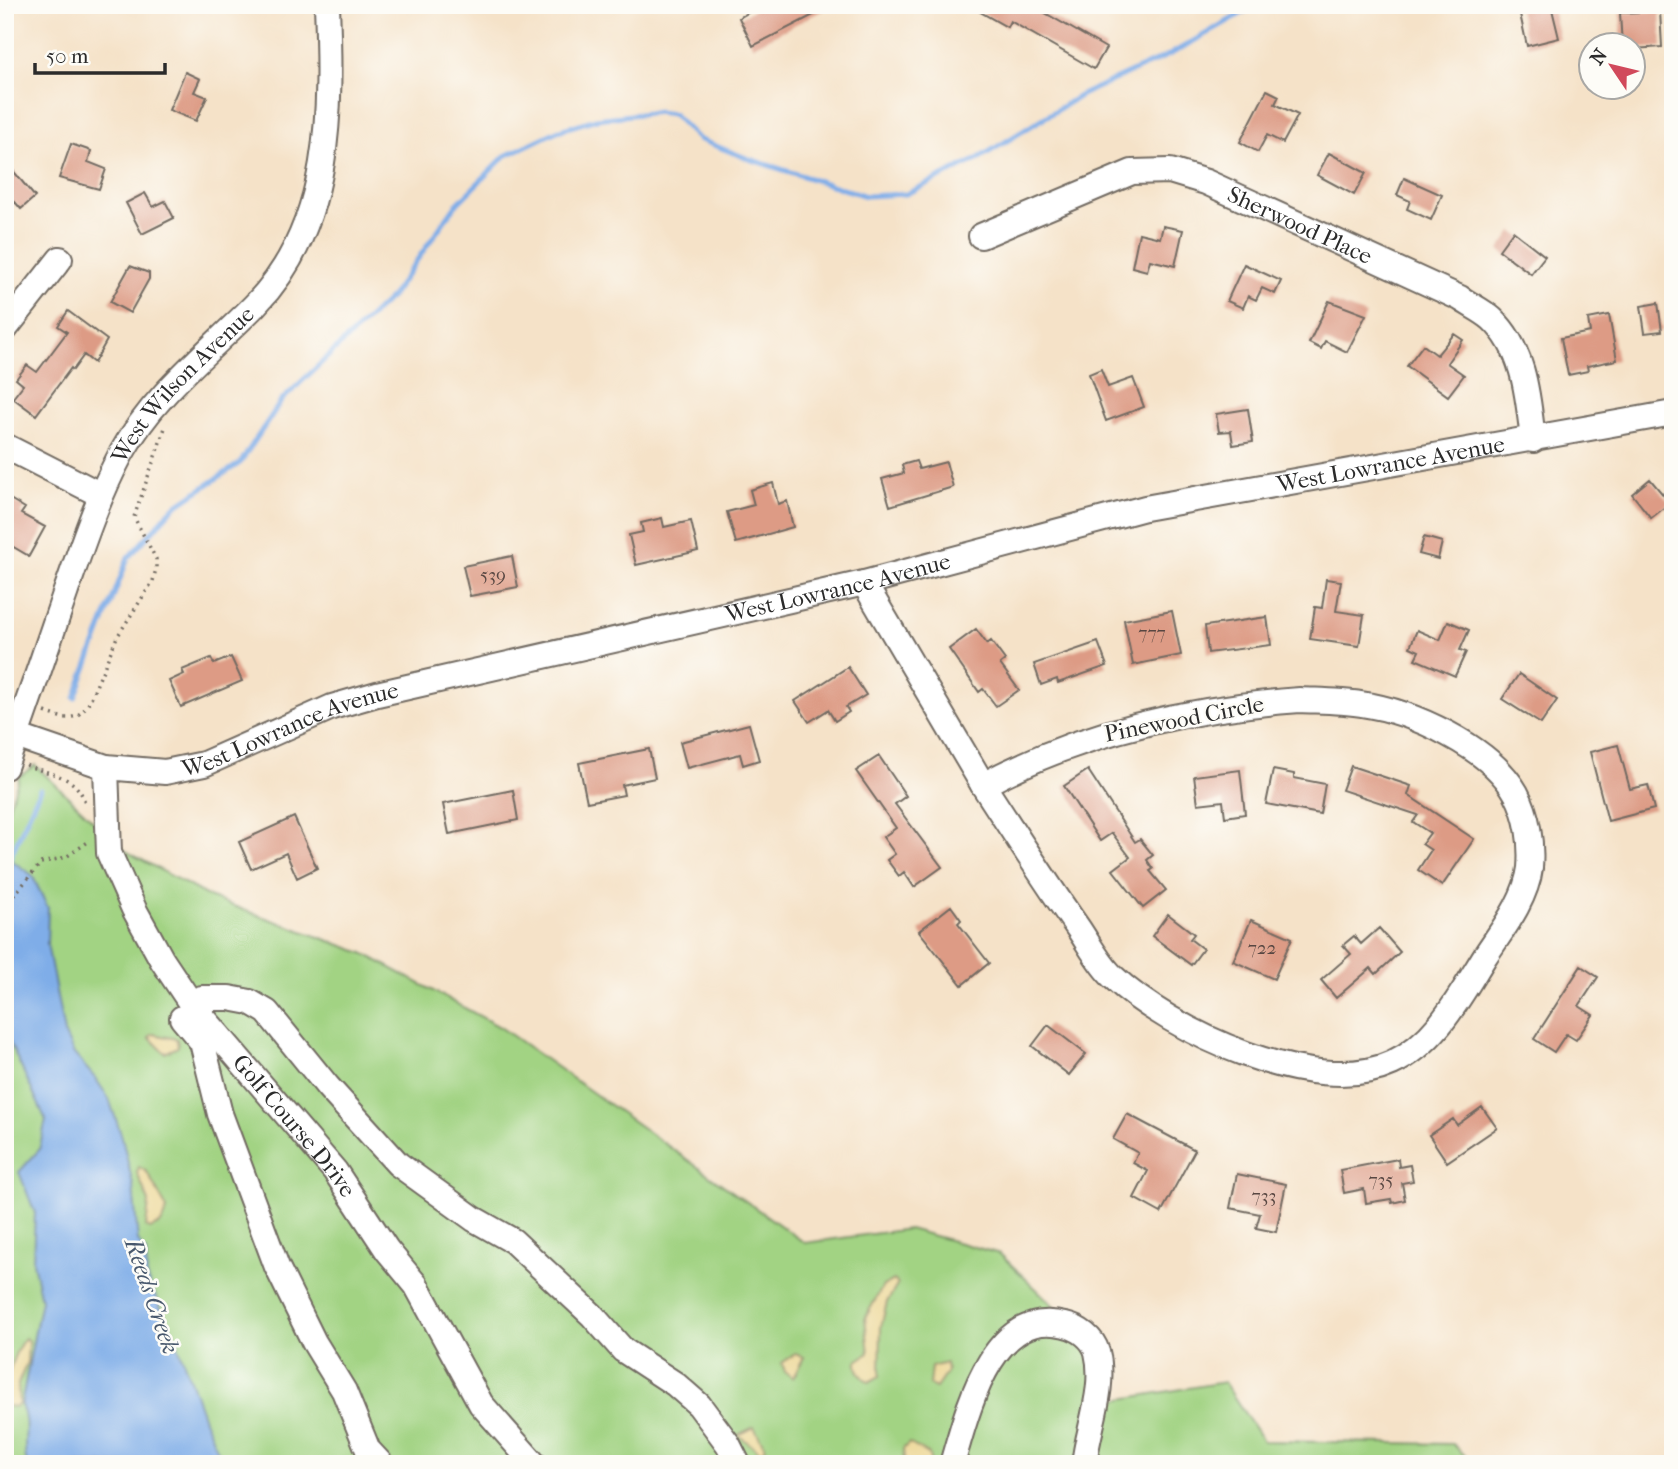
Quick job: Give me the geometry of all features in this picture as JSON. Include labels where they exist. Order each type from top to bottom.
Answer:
[{"type":"street","name":"West Wilson Avenue","points":[[16,763],[16,736],[101,495],[122,452],[149,412],[184,372],[257,304],[280,274],[299,239],[316,197],[326,155],[329,109],[327,5]]},
{"type":"street","name":"Sherwood Place","points":[[981,236],[1132,172],[1170,171],[1206,182],[1460,298],[1493,320],[1516,351],[1527,389],[1533,440]]},
{"type":"street","points":[[5,329],[60,259]]},
{"type":"street","name":"West Lowrance Avenue","points":[[16,736],[106,768],[165,772],[204,764],[332,707],[377,694],[864,583],[1146,508],[1673,413]]},
{"type":"street","points":[[5,446],[101,495]]},
{"type":"street","name":"Pinewood Circle","points":[[864,583],[983,785],[1112,976],[1166,1018],[1216,1043],[1294,1067],[1352,1074],[1392,1064],[1426,1041],[1452,1009],[1517,908],[1530,870],[1530,830],[1516,793],[1490,762],[1451,736],[1408,717],[1363,704],[1300,699],[1238,704],[1107,732],[1040,756],[983,785]]},
{"type":"street","name":"Golf Course Drive","points":[[106,768],[109,853],[134,909],[190,1003],[335,1171],[387,1250],[427,1303],[481,1404],[534,1464]]},
{"type":"street","points":[[381,1464],[368,1450],[360,1435],[344,1391],[314,1342],[277,1267],[220,1114],[202,1042],[180,1014],[190,1003],[202,998],[229,998],[250,1002],[267,1012],[328,1087],[398,1164],[474,1219],[513,1241],[592,1315],[623,1350],[691,1398],[728,1444],[738,1464]]},
{"type":"street","points":[[952,1464],[968,1405],[982,1375],[1002,1346],[1021,1330],[1056,1323],[1072,1327],[1090,1338],[1096,1350],[1097,1396],[1084,1464]]},
{"type":"path","points":[[43,717],[44,712],[74,719],[88,705],[117,637],[153,581],[156,569],[150,548],[136,527]]},
{"type":"path","points":[[16,763],[73,782],[82,791],[86,816]]},
{"type":"path","points":[[5,906],[41,863],[66,857],[84,846],[88,842],[87,829]]},
{"type":"green space","points":[[35,765],[124,850],[211,898],[363,953],[500,1027],[805,1243],[909,1229],[1000,1254],[1086,1337],[1116,1400],[1224,1382],[1263,1441],[1453,1444],[1474,1464],[5,1464],[5,818],[19,777]]},
{"type":"sand","points":[[153,1034],[177,1039],[178,1047],[165,1053],[149,1037]]},
{"type":"sand","points":[[139,1167],[147,1172],[167,1209],[161,1224],[150,1229],[146,1227],[149,1202],[137,1173]]},
{"type":"sand","points":[[894,1280],[898,1284],[887,1302],[881,1327],[880,1376],[869,1382],[857,1368],[857,1361],[869,1353],[865,1318],[883,1286]]},
{"type":"sand","points":[[25,1338],[28,1341],[27,1362],[18,1384],[19,1404],[16,1407],[6,1406],[10,1371],[16,1352]]},
{"type":"sand","points":[[795,1354],[804,1357],[793,1378],[785,1372],[782,1363]]},
{"type":"sand","points":[[946,1363],[947,1372],[936,1388],[929,1385],[931,1367]]},
{"type":"sand","points":[[754,1427],[765,1447],[762,1453],[738,1435]]},
{"type":"sand","points":[[909,1443],[929,1455],[931,1464],[910,1464],[904,1460],[903,1449]]},
{"type":"water","name":"Reeds Creek","points":[[5,856],[32,875],[48,908],[47,944],[64,1033],[74,1054],[109,1099],[122,1137],[133,1185],[138,1241],[146,1252],[147,1279],[175,1337],[205,1422],[224,1464],[27,1464],[25,1420],[21,1405],[41,1300],[33,1262],[35,1213],[19,1172],[39,1150],[46,1120],[8,1039]]},
{"type":"building","points":[[762,5],[833,5],[753,46],[739,18]]},
{"type":"building","points":[[968,5],[1031,5],[1106,48],[1094,69],[1010,21],[1007,27]]},
{"type":"building","points":[[1518,5],[1551,5],[1559,38],[1527,46]]},
{"type":"building","points":[[1660,11],[1662,47],[1646,48],[1646,32],[1621,32],[1620,13]]},
{"type":"building","points":[[185,72],[200,79],[194,92],[207,97],[196,121],[169,110]]},
{"type":"building","points":[[1267,90],[1279,96],[1275,104],[1298,115],[1283,143],[1267,135],[1258,152],[1240,142]]},
{"type":"building","points":[[71,144],[91,151],[88,162],[106,169],[99,189],[59,178]]},
{"type":"building","points":[[1329,153],[1366,173],[1354,195],[1317,175]]},
{"type":"building","points":[[5,161],[35,197],[21,209],[15,202],[5,210]]},
{"type":"building","points":[[1404,178],[1442,195],[1431,220],[1407,209],[1410,201],[1397,195]]},
{"type":"building","points":[[145,193],[153,207],[165,201],[174,218],[142,234],[126,203]]},
{"type":"building","points":[[1163,226],[1183,230],[1175,266],[1150,260],[1147,271],[1132,267],[1139,233],[1160,238]]},
{"type":"building","points":[[1513,231],[1545,256],[1531,274],[1499,250]]},
{"type":"building","points":[[1244,264],[1281,281],[1275,294],[1262,288],[1256,300],[1248,296],[1243,308],[1227,301]]},
{"type":"building","points":[[130,266],[149,273],[149,279],[130,313],[110,302]]},
{"type":"building","points":[[1329,301],[1366,315],[1347,352],[1325,341],[1321,349],[1309,343]]},
{"type":"building","points":[[1658,303],[1662,331],[1645,333],[1641,306]]},
{"type":"building","points":[[68,311],[107,340],[94,363],[84,355],[73,370],[71,368],[36,415],[13,398],[23,385],[16,379],[27,365],[37,372],[67,332],[58,326]]},
{"type":"building","points":[[1609,315],[1617,360],[1587,366],[1588,371],[1568,375],[1561,338],[1590,332],[1588,319]]},
{"type":"building","points":[[1454,334],[1463,340],[1447,363],[1464,375],[1448,396],[1407,366],[1423,345],[1437,355]]},
{"type":"building","points":[[1101,369],[1108,387],[1133,378],[1144,407],[1106,421],[1089,374]]},
{"type":"building","points":[[1248,409],[1253,442],[1233,445],[1231,431],[1219,432],[1216,414]]},
{"type":"building","points":[[916,461],[919,469],[946,462],[953,487],[890,506],[882,479],[904,473],[902,465]]},
{"type":"building","points":[[1650,479],[1670,503],[1651,518],[1632,494]]},
{"type":"building","points":[[773,483],[778,504],[787,501],[793,527],[736,543],[727,512],[754,505],[750,490]]},
{"type":"building","points":[[5,496],[25,508],[21,514],[45,527],[29,556],[5,542]]},
{"type":"building","points":[[662,518],[664,527],[691,521],[698,551],[636,565],[629,535],[643,532],[641,523]]},
{"type":"building","points":[[1424,537],[1442,542],[1438,559],[1419,554]]},
{"type":"building","points":[[512,556],[518,587],[470,596],[463,566]]},
{"type":"building","points":[[1326,579],[1341,581],[1336,611],[1364,615],[1359,646],[1310,639],[1315,607],[1322,608]]},
{"type":"building","points":[[1172,611],[1181,655],[1133,665],[1124,620]]},
{"type":"building","points":[[1267,617],[1271,645],[1208,653],[1205,626]]},
{"type":"building","points":[[1448,621],[1469,630],[1460,650],[1466,652],[1455,676],[1415,659],[1419,651],[1410,647],[1417,630],[1440,640]]},
{"type":"building","points":[[976,629],[987,644],[991,641],[1005,660],[1000,664],[1019,690],[996,706],[983,689],[979,692],[949,649]]},
{"type":"building","points":[[1098,642],[1107,666],[1058,683],[1057,679],[1041,685],[1034,664]]},
{"type":"building","points":[[231,657],[242,681],[181,707],[169,681],[184,674],[182,670],[211,658],[214,664]]},
{"type":"building","points":[[848,667],[866,695],[846,707],[849,712],[835,721],[828,710],[809,722],[795,701]]},
{"type":"building","points":[[1519,674],[1557,700],[1541,724],[1502,699]]},
{"type":"building","points":[[749,724],[759,760],[743,765],[740,754],[687,768],[680,742]]},
{"type":"building","points":[[1618,745],[1630,789],[1648,785],[1654,809],[1608,821],[1590,752]]},
{"type":"building","points":[[649,749],[655,778],[622,785],[624,795],[587,802],[579,763]]},
{"type":"building","points":[[879,756],[906,796],[895,804],[942,867],[914,887],[904,872],[899,876],[887,860],[895,854],[883,837],[896,828],[856,771]]},
{"type":"building","points":[[1351,766],[1411,786],[1408,795],[1474,839],[1442,886],[1418,870],[1431,850],[1422,844],[1430,833],[1413,822],[1418,815],[1342,790]]},
{"type":"building","points":[[1088,770],[1135,842],[1140,839],[1153,855],[1147,860],[1153,869],[1150,871],[1166,890],[1143,908],[1113,870],[1130,857],[1112,833],[1100,841],[1064,786]]},
{"type":"building","points":[[1240,770],[1245,814],[1225,817],[1223,801],[1198,804],[1194,776]]},
{"type":"building","points":[[1273,770],[1294,774],[1294,778],[1325,784],[1320,814],[1266,804]]},
{"type":"building","points":[[513,790],[518,820],[449,834],[443,804]]},
{"type":"building","points":[[294,817],[317,868],[297,878],[286,853],[251,869],[239,842]]},
{"type":"building","points":[[951,906],[961,920],[958,923],[989,963],[962,985],[919,931]]},
{"type":"building","points":[[1168,914],[1194,934],[1190,939],[1203,949],[1191,965],[1152,936]]},
{"type":"building","points":[[1251,920],[1292,938],[1274,979],[1233,961]]},
{"type":"building","points":[[1379,928],[1400,952],[1376,974],[1371,968],[1336,998],[1321,980],[1351,954],[1343,945],[1354,936],[1361,944]]},
{"type":"building","points":[[1581,966],[1598,977],[1579,1006],[1593,1015],[1576,1040],[1566,1034],[1554,1052],[1534,1039]]},
{"type":"building","points":[[1048,1025],[1086,1054],[1069,1075],[1032,1046]]},
{"type":"building","points":[[1482,1107],[1497,1128],[1447,1162],[1429,1135],[1453,1119],[1457,1125]]},
{"type":"building","points":[[1127,1114],[1195,1150],[1161,1213],[1134,1198],[1148,1171],[1133,1163],[1138,1153],[1113,1139]]},
{"type":"building","points":[[1398,1159],[1399,1167],[1410,1165],[1413,1181],[1402,1183],[1405,1200],[1366,1203],[1364,1189],[1344,1193],[1340,1170]]},
{"type":"building","points":[[1237,1174],[1286,1184],[1276,1232],[1256,1228],[1260,1214],[1230,1208]]},
{"type":"waterway","points":[[75,698],[128,558],[174,507],[240,463],[282,400],[391,297],[455,206],[505,156],[557,131],[596,119],[657,112],[673,114],[698,139],[749,159],[866,196],[906,194],[976,160],[1081,95],[1171,54],[1256,5]]},
{"type":"waterway","points":[[5,869],[40,789]]}]
